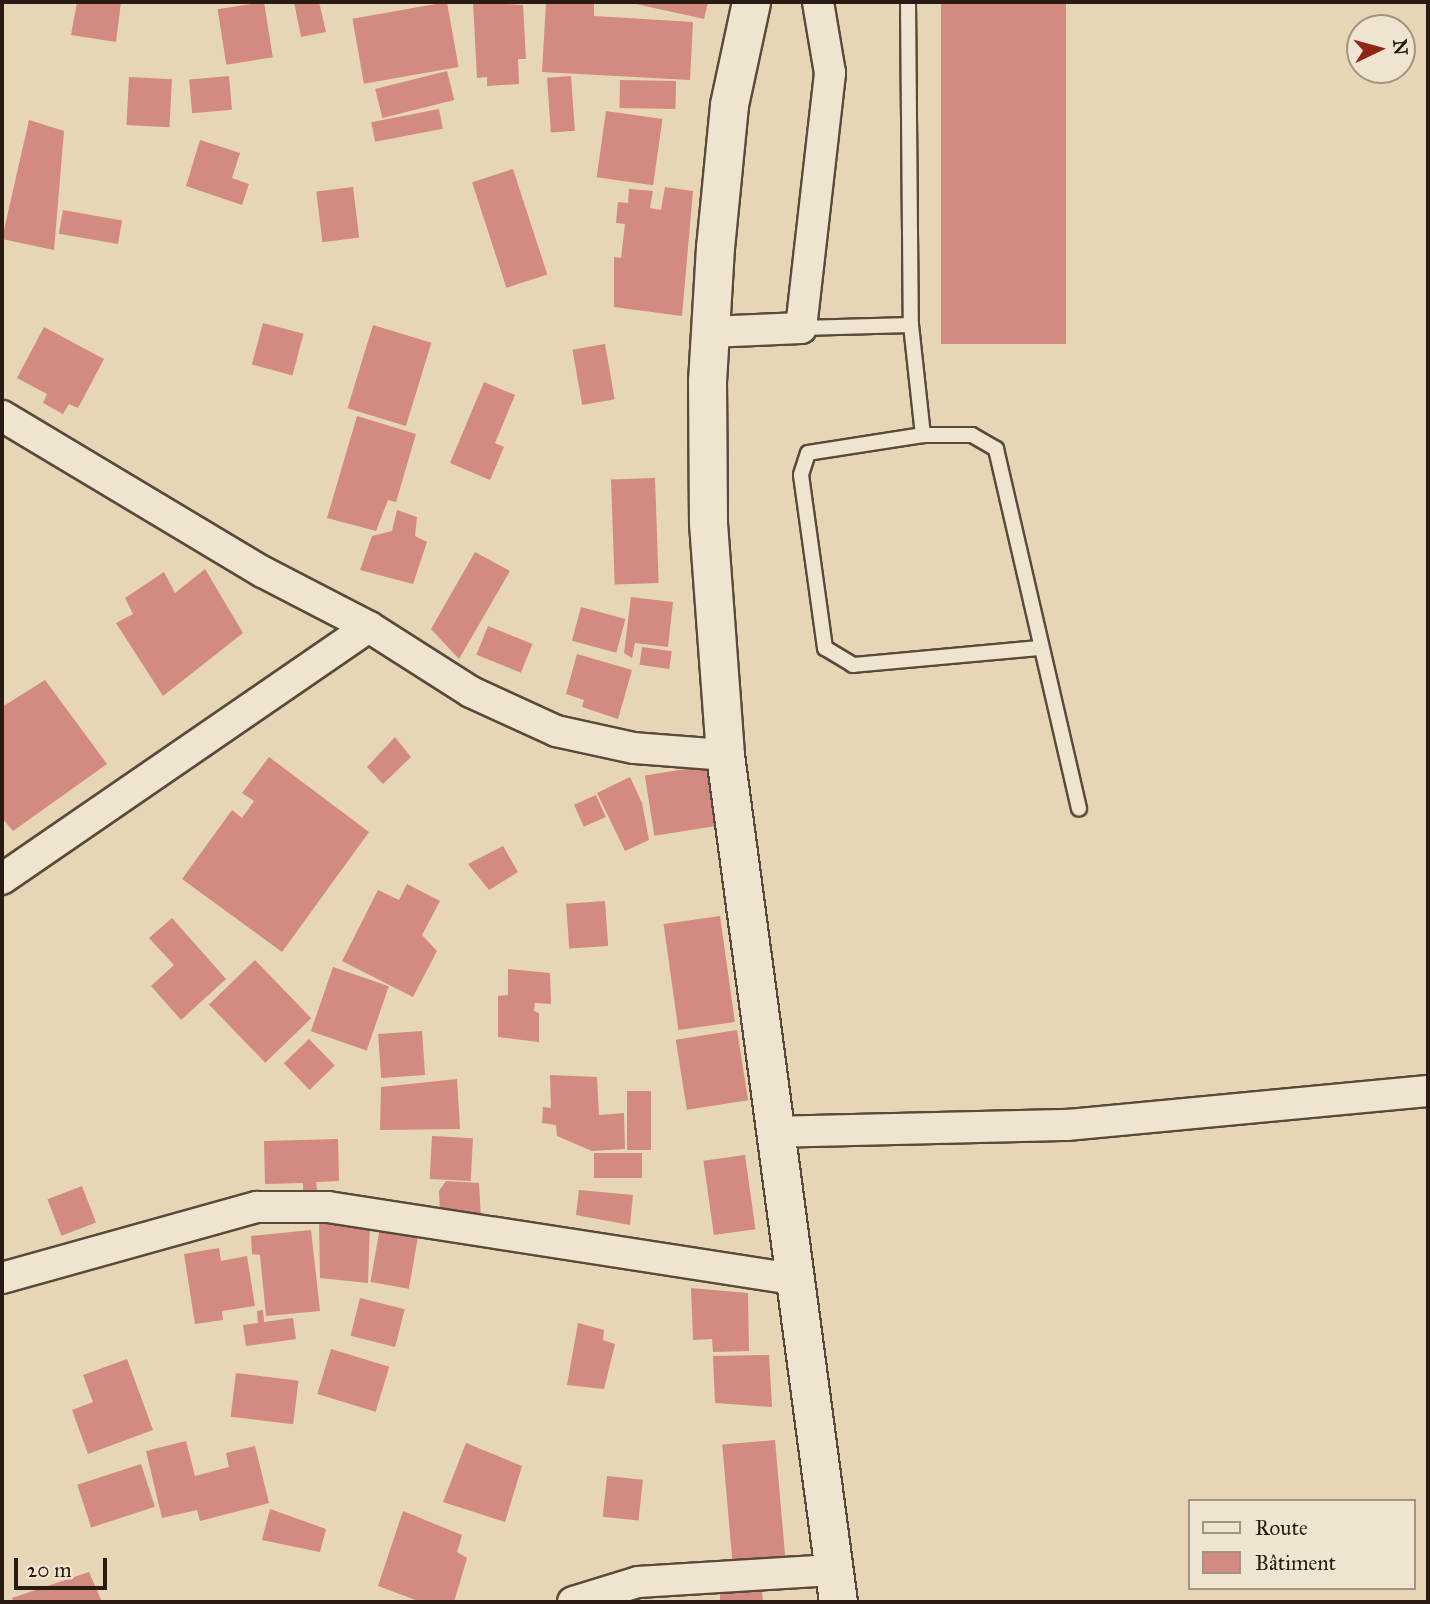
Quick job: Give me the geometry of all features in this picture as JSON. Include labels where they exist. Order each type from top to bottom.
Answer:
[{"type":"street","points":[[573,1602],[638,1582],[835,1586],[726,755],[708,523],[710,332],[729,105],[751,2]]},
{"type":"street","points":[[710,332],[801,328],[831,72],[818,2]]},
{"type":"street","points":[[2,416],[263,572],[369,627],[471,692],[555,731],[634,748],[726,755]]},
{"type":"street","points":[[2,879],[369,627]]},
{"type":"street","points":[[774,1132],[1069,1125],[1428,1091]]},
{"type":"street","points":[[2,1278],[257,1207],[328,1207],[795,1279]]},
{"type":"lane","points":[[908,2],[911,325],[923,435]]},
{"type":"lane","points":[[801,328],[911,325]]},
{"type":"lane","points":[[1040,648],[853,665],[825,648],[801,475],[808,453],[923,435],[972,436],[996,449],[1079,809]]},
{"type":"building","points":[[77,2],[121,2],[116,42],[71,35]]},
{"type":"building","points":[[264,2],[273,57],[226,65],[218,9]]},
{"type":"building","points":[[294,2],[319,2],[326,32],[301,37]]},
{"type":"building","points":[[447,2],[458,67],[364,84],[352,19]]},
{"type":"building","points":[[473,2],[523,5],[526,59],[518,59],[519,84],[487,86],[487,77],[477,78]]},
{"type":"building","points":[[546,2],[594,3],[594,16],[693,22],[690,80],[542,72]]},
{"type":"building","points":[[627,2],[708,2],[704,19]]},
{"type":"building","points":[[941,2],[1066,2],[1066,344],[941,344]]},
{"type":"building","points":[[447,71],[454,100],[382,118],[375,89]]},
{"type":"building","points":[[229,76],[232,110],[192,113],[189,79]]},
{"type":"building","points":[[571,76],[575,131],[551,133],[547,78]]},
{"type":"building","points":[[129,77],[172,79],[169,127],[126,125]]},
{"type":"building","points":[[620,80],[676,81],[676,109],[620,108]]},
{"type":"building","points":[[439,109],[443,129],[375,142],[371,122]]},
{"type":"building","points":[[606,111],[662,119],[653,185],[597,177]]},
{"type":"building","points":[[29,120],[64,131],[54,250],[2,239]]},
{"type":"building","points":[[200,140],[240,153],[232,178],[249,184],[242,205],[186,186]]},
{"type":"building","points":[[513,169],[547,275],[506,288],[472,182]]},
{"type":"building","points":[[353,187],[359,238],[322,242],[316,192]]},
{"type":"building","points":[[665,187],[693,191],[682,316],[614,307],[614,257],[621,258],[625,224],[616,223],[618,202],[628,203],[629,189],[653,191],[650,208],[661,210]]},
{"type":"building","points":[[63,210],[122,220],[118,244],[59,234]]},
{"type":"building","points":[[263,323],[304,334],[292,375],[252,365]]},
{"type":"building","points":[[373,325],[431,343],[406,426],[348,408]]},
{"type":"building","points":[[44,327],[104,359],[78,408],[69,404],[63,414],[43,403],[47,394],[17,378]]},
{"type":"building","points":[[605,344],[615,399],[582,405],[573,350]]},
{"type":"building","points":[[484,382],[515,395],[495,443],[504,447],[490,480],[450,463]]},
{"type":"building","points":[[357,416],[416,434],[396,502],[388,500],[376,531],[327,518]]},
{"type":"building","points":[[655,478],[659,583],[615,584],[611,480]]},
{"type":"building","points":[[397,510],[417,517],[415,536],[427,542],[413,584],[360,570],[372,536],[392,531]]},
{"type":"building","points":[[475,552],[510,571],[459,659],[431,629]]},
{"type":"building","points":[[205,569],[243,633],[163,696],[116,623],[133,614],[125,598],[164,572],[175,593]]},
{"type":"building","points":[[631,597],[673,602],[668,647],[635,643],[632,658],[624,653]]},
{"type":"building","points":[[581,607],[625,619],[616,653],[572,641]]},
{"type":"building","points":[[488,626],[533,644],[521,673],[476,655]]},
{"type":"building","points":[[642,647],[672,651],[669,669],[639,665]]},
{"type":"building","points":[[577,654],[632,670],[618,719],[582,707],[584,700],[566,694]]},
{"type":"building","points":[[45,680],[107,764],[13,831],[2,818],[2,707]]},
{"type":"building","points":[[395,737],[411,757],[383,784],[367,767]]},
{"type":"building","points":[[269,757],[369,832],[282,952],[182,879],[232,810],[242,818],[254,801],[242,793]]},
{"type":"building","points":[[711,765],[721,825],[654,836],[645,775]]},
{"type":"building","points":[[630,777],[642,803],[649,840],[625,851],[597,793]]},
{"type":"building","points":[[596,795],[606,817],[584,827],[574,805]]},
{"type":"building","points":[[503,846],[518,872],[489,890],[468,864]]},
{"type":"building","points":[[407,884],[440,901],[422,935],[437,951],[413,997],[342,961],[378,890],[399,900]]},
{"type":"building","points":[[605,901],[608,946],[569,949],[566,904]]},
{"type":"building","points":[[720,916],[735,1022],[678,1030],[664,924]]},
{"type":"building","points":[[172,918],[226,979],[181,1020],[151,986],[174,965],[149,938]]},
{"type":"building","points":[[255,960],[311,1018],[265,1063],[209,1004]]},
{"type":"building","points":[[333,967],[389,986],[367,1051],[311,1031]]},
{"type":"building","points":[[508,969],[550,973],[551,1004],[535,1003],[534,1011],[539,1013],[539,1042],[498,1037],[498,996],[508,995]]},
{"type":"building","points":[[737,1030],[748,1100],[687,1110],[676,1040]]},
{"type":"building","points":[[422,1031],[425,1075],[381,1078],[378,1034]]},
{"type":"building","points":[[309,1039],[335,1066],[310,1090],[284,1063]]},
{"type":"building","points":[[550,1075],[597,1077],[599,1115],[624,1113],[625,1149],[592,1151],[557,1136],[556,1125],[542,1123],[543,1107],[551,1108]]},
{"type":"building","points":[[457,1079],[460,1129],[380,1130],[381,1087]]},
{"type":"building","points":[[627,1091],[651,1091],[651,1150],[627,1150]]},
{"type":"building","points":[[432,1136],[473,1138],[471,1181],[430,1179]]},
{"type":"building","points":[[338,1139],[339,1181],[316,1182],[317,1190],[303,1190],[303,1183],[265,1184],[264,1141]]},
{"type":"building","points":[[594,1153],[642,1153],[642,1178],[594,1178]]},
{"type":"building","points":[[745,1155],[755,1229],[714,1235],[703,1161]]},
{"type":"building","points":[[446,1181],[479,1183],[481,1220],[440,1214],[439,1191]]},
{"type":"building","points":[[82,1186],[96,1222],[61,1236],[47,1199]]},
{"type":"building","points":[[579,1190],[633,1195],[630,1225],[576,1215]]},
{"type":"building","points":[[319,1219],[370,1224],[368,1283],[320,1278]]},
{"type":"building","points":[[381,1222],[419,1229],[409,1289],[370,1282]]},
{"type":"building","points":[[311,1230],[320,1311],[266,1316],[260,1255],[252,1254],[251,1236]]},
{"type":"building","points":[[219,1248],[221,1261],[247,1256],[255,1306],[222,1311],[223,1320],[195,1324],[184,1254]]},
{"type":"building","points":[[691,1288],[748,1293],[749,1351],[713,1352],[712,1339],[693,1340]]},
{"type":"building","points":[[360,1298],[405,1309],[395,1347],[351,1336]]},
{"type":"building","points":[[263,1310],[264,1322],[293,1318],[296,1339],[246,1346],[243,1325],[258,1323],[257,1311]]},
{"type":"building","points":[[578,1323],[604,1330],[603,1340],[615,1344],[604,1389],[567,1385]]},
{"type":"building","points":[[331,1349],[389,1367],[376,1412],[317,1394]]},
{"type":"building","points":[[769,1355],[772,1407],[715,1403],[713,1356]]},
{"type":"building","points":[[127,1359],[153,1430],[88,1454],[72,1410],[93,1402],[83,1375]]},
{"type":"building","points":[[236,1373],[299,1381],[293,1424],[231,1417]]},
{"type":"building","points":[[775,1440],[786,1563],[733,1567],[722,1445]]},
{"type":"building","points":[[186,1441],[195,1476],[229,1467],[226,1453],[255,1446],[269,1503],[200,1521],[197,1510],[162,1518],[146,1451]]},
{"type":"building","points":[[466,1443],[522,1466],[505,1522],[443,1502]]},
{"type":"building","points":[[141,1464],[155,1507],[91,1528],[77,1485]]},
{"type":"building","points":[[607,1476],[643,1480],[639,1521],[603,1517]]},
{"type":"building","points":[[270,1509],[326,1529],[320,1552],[262,1540]]},
{"type":"building","points":[[403,1511],[462,1535],[457,1552],[467,1558],[454,1602],[421,1602],[378,1586]]},
{"type":"building","points":[[89,1572],[102,1602],[14,1602],[12,1598]]},
{"type":"building","points":[[762,1590],[763,1602],[720,1602],[720,1592]]}]
